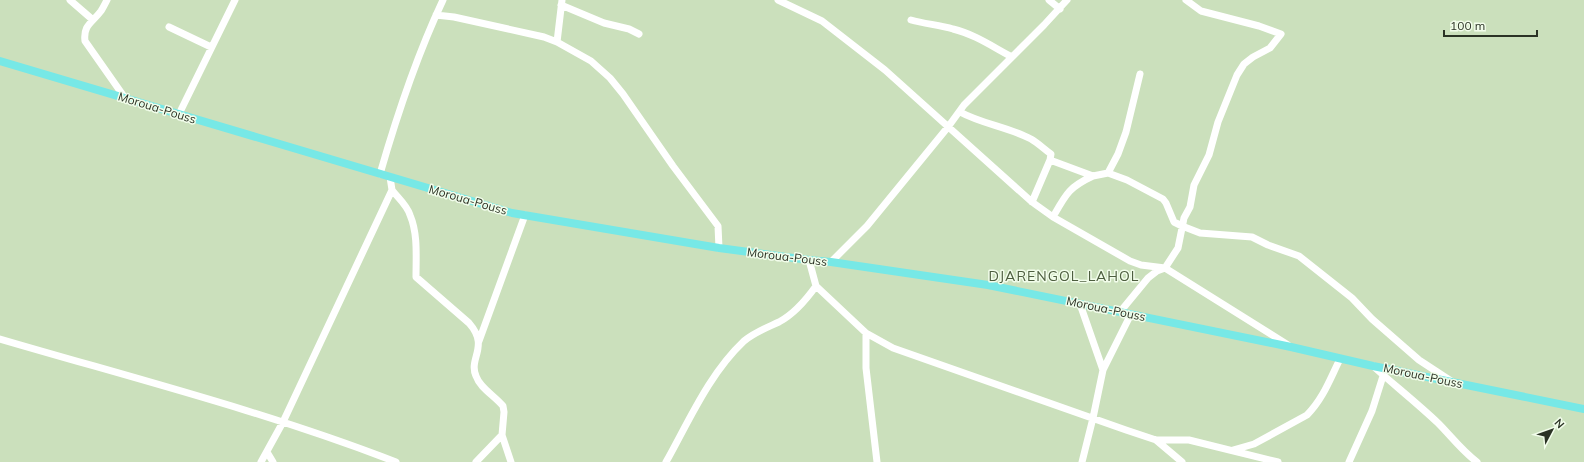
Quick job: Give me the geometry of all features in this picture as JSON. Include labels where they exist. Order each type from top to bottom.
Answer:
[{"type":"main road","name":"Moroua-Pouss","points":[[0,61],[512,213],[720,248],[831,262],[988,285],[1584,409]]},
{"type":"street","points":[[70,0],[93,20]]},
{"type":"street","points":[[107,0],[102,10],[86,29],[84,34],[85,41],[125,98]]},
{"type":"street","points":[[179,114],[235,0]]},
{"type":"street","points":[[380,174],[393,130],[443,0]]},
{"type":"street","points":[[778,0],[822,21],[850,42],[885,70],[1032,202],[1053,217],[1130,261],[1141,265],[1165,268],[1291,347]]},
{"type":"street","points":[[1049,0],[1060,9]]},
{"type":"street","points":[[831,262],[867,226],[948,127],[964,105],[1060,9],[1067,0]]},
{"type":"street","points":[[1120,312],[1148,278],[1157,271],[1165,268],[1178,248],[1184,218],[1190,207],[1194,185],[1209,155],[1218,122],[1237,75],[1244,64],[1253,57],[1270,48],[1281,34],[1258,26],[1201,11],[1186,0]]},
{"type":"street","points":[[557,42],[562,3],[604,23],[629,29],[639,34]]},
{"type":"street","points":[[436,15],[454,17],[535,34],[557,42],[590,61],[610,78],[623,94],[673,166],[718,226],[720,248]]},
{"type":"street","points":[[911,20],[928,25],[953,29],[980,39],[1012,57]]},
{"type":"street","points":[[169,27],[212,46]]},
{"type":"street","points":[[1108,174],[1118,154],[1126,132],[1140,74]]},
{"type":"street","points":[[960,112],[975,120],[999,126],[1032,139],[1051,154],[1050,160],[1032,202]]},
{"type":"street","points":[[1050,160],[1093,176]]},
{"type":"street","points":[[1053,217],[1065,196],[1071,188],[1078,183],[1093,176],[1108,174],[1127,180],[1159,196],[1166,203],[1174,222],[1182,226],[1200,233],[1252,237],[1299,256],[1352,298],[1372,319],[1419,360],[1452,382]]},
{"type":"street","points":[[390,177],[392,190],[410,214],[416,246],[416,277],[469,323],[479,341]]},
{"type":"street","points":[[261,462],[283,422],[392,190]]},
{"type":"street","points":[[511,462],[502,435],[504,412],[503,406],[476,376],[474,369],[479,341],[525,215]]},
{"type":"street","points":[[808,260],[816,286],[866,333],[900,351],[1156,440],[1183,439],[1278,462]]},
{"type":"street","points":[[666,462],[711,382],[734,353],[744,342],[756,333],[791,314],[807,298],[816,286]]},
{"type":"street","points":[[1080,304],[1102,370]]},
{"type":"street","points":[[1082,462],[1093,418],[1102,370],[1131,314]]},
{"type":"street","points":[[866,333],[866,368],[877,462]]},
{"type":"street","points":[[0,339],[283,422],[396,462]]},
{"type":"street","points":[[1233,450],[1254,444],[1307,415],[1324,394],[1340,359]]},
{"type":"street","points":[[1373,366],[1434,419],[1466,454],[1477,462]]},
{"type":"street","points":[[1349,462],[1367,422],[1383,376]]},
{"type":"street","points":[[476,462],[502,435]]},
{"type":"street","points":[[1156,440],[1182,462]]},
{"type":"street","points":[[267,452],[273,462]]},
{"type":"district","name":"DJARENGOL_LAHOL","points":[[1064,276]]}]
